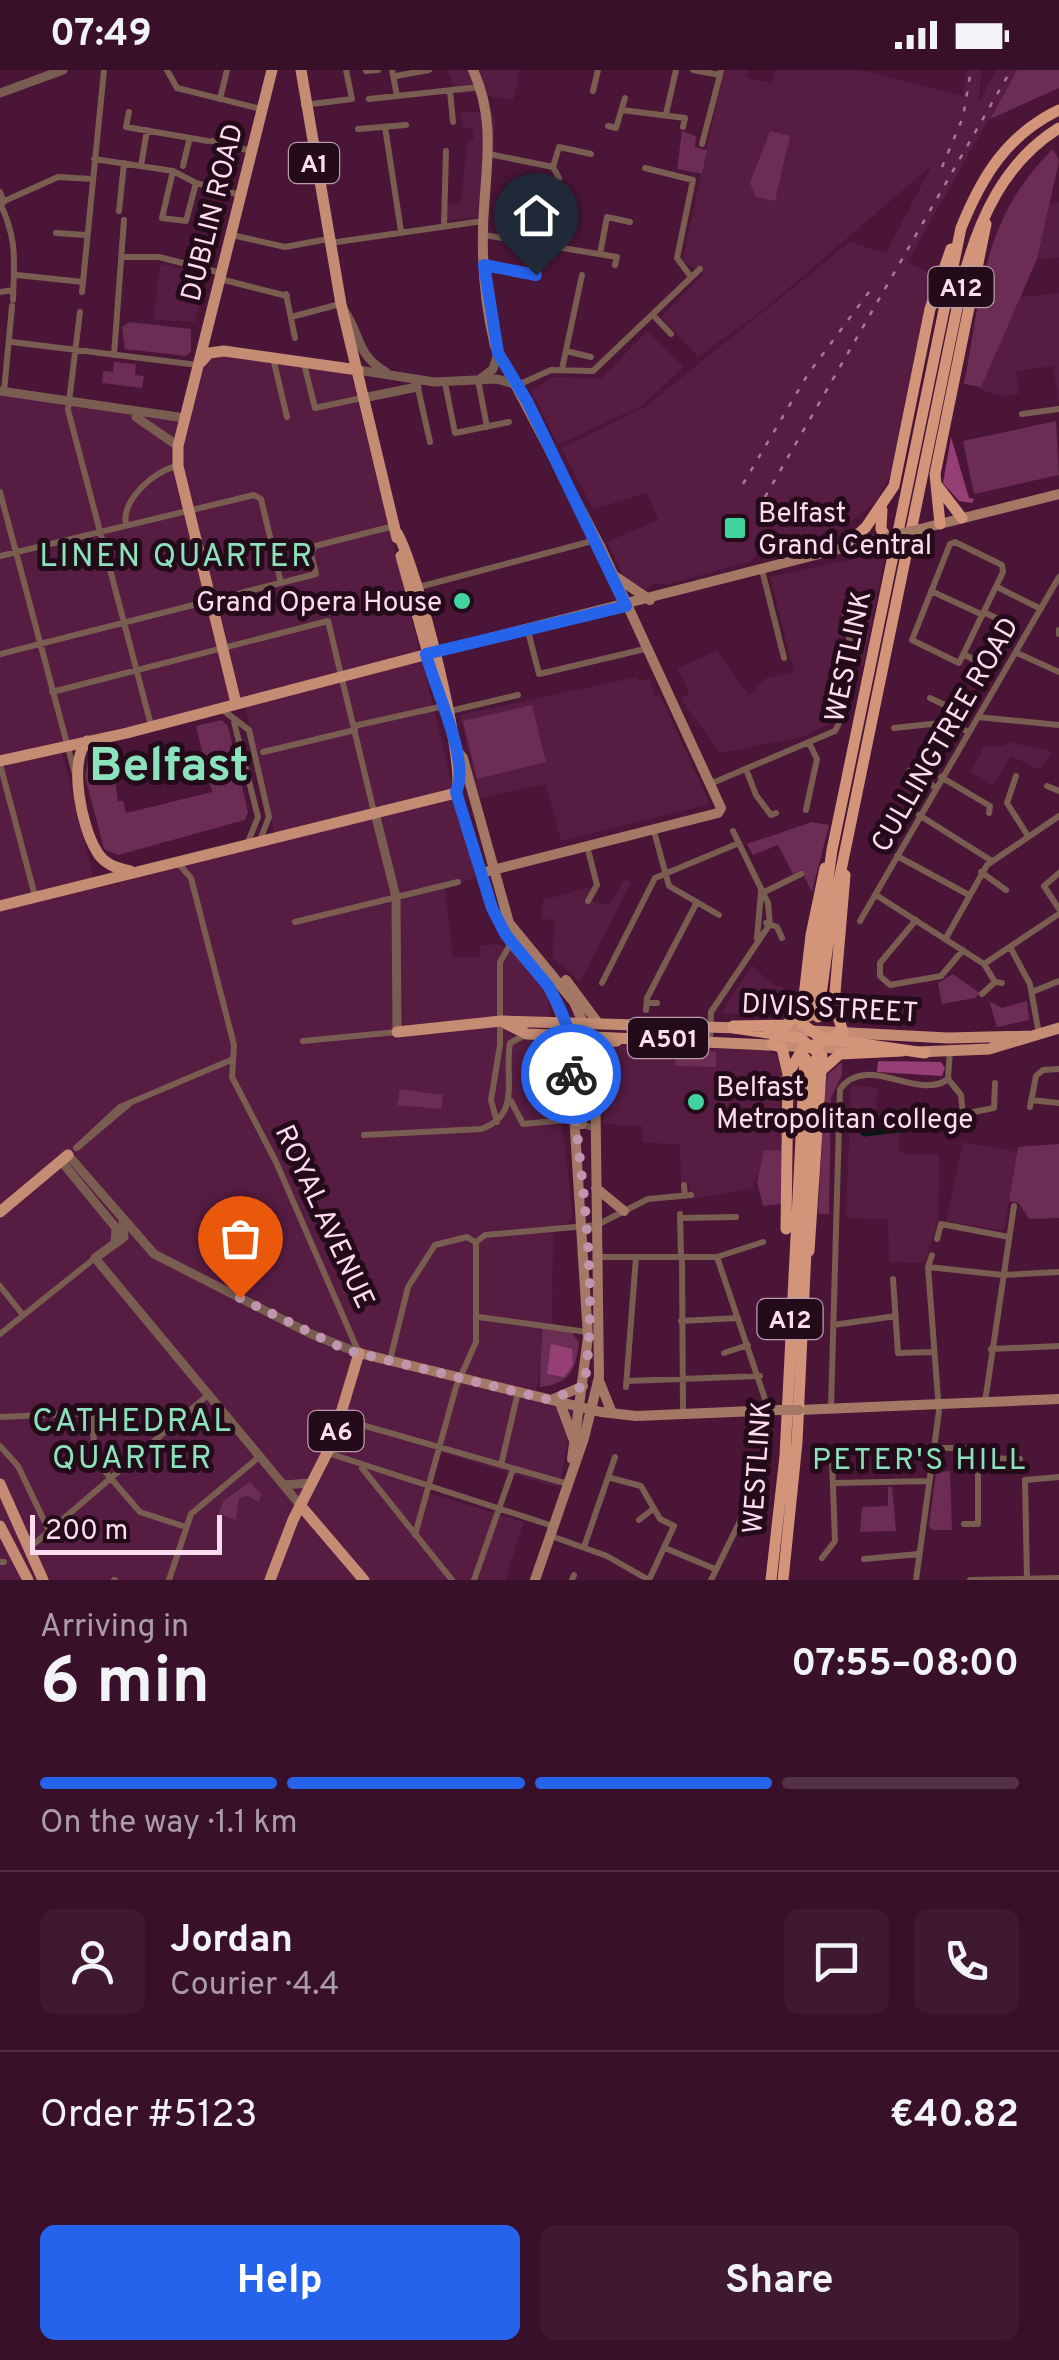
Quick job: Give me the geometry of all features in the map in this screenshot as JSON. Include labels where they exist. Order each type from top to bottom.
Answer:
[{"type":"highway","name":"WESTLINK","points":[[809,1016],[961,228],[994,162],[1020,135],[1059,110]]},
{"type":"highway","name":"WESTLINK","points":[[838,853],[962,278],[989,206],[1013,168],[1059,128]]},
{"type":"highway","points":[[940,524],[934,480],[989,206]]},
{"type":"highway","points":[[844,548],[882,506],[898,476],[930,309],[961,228]]},
{"type":"highway","points":[[934,480],[962,518]]},
{"type":"highway","points":[[882,506],[881,529],[888,537]]},
{"type":"highway","points":[[788,1074],[795,1057],[810,1045],[834,1004],[846,890],[838,853]]},
{"type":"highway","points":[[796,1281],[812,1224],[821,1072],[821,1054],[810,1045],[801,1024],[809,1016],[820,882],[838,853]]},
{"type":"highway","points":[[834,1004],[844,1032]]},
{"type":"highway","points":[[731,1028],[786,1025],[809,1016]]},
{"type":"highway","points":[[772,1044],[782,1048],[788,1074],[786,1234],[796,1281]]},
{"type":"highway","name":"WESTLINK","points":[[778,1576],[797,1442],[796,1281],[810,1045]]},
{"type":"highway","points":[[810,1045],[925,1053]]},
{"type":"highway","points":[[821,1072],[840,1054],[902,1052]]},
{"type":"main road","name":"DUBLIN ROAD","points":[[198,366],[272,70]]},
{"type":"main road","name":"A1","points":[[301,70],[304,106],[341,305],[455,748],[460,786],[456,792]]},
{"type":"main road","points":[[473,70],[489,116],[482,234],[498,353],[596,540],[721,808],[718,813],[484,871]]},
{"type":"main road","points":[[207,333],[212,344],[224,351]]},
{"type":"main road","points":[[330,364],[344,356],[348,337]]},
{"type":"main road","points":[[198,366],[209,353],[224,351],[358,370]]},
{"type":"main road","name":"A1","points":[[198,366],[178,446],[178,466],[236,703]]},
{"type":"main road","points":[[0,762],[1059,494]]},
{"type":"main road","name":"A1","points":[[396,530],[419,586],[431,653]]},
{"type":"main road","points":[[612,573],[649,600]]},
{"type":"main road","points":[[635,627],[649,600]]},
{"type":"main road","points":[[87,741],[78,753],[76,775],[95,849],[110,866],[134,872]]},
{"type":"main road","points":[[455,748],[463,758],[492,908],[511,943],[580,1027],[578,1121],[588,1332],[586,1409],[568,1484],[535,1580]]},
{"type":"main road","points":[[0,906],[456,792],[484,871],[497,885],[514,932],[549,968],[594,1060],[599,1377],[612,1413]]},
{"type":"main road","points":[[497,885],[516,862]]},
{"type":"main road","name":"A501","points":[[397,1032],[501,1022],[580,1027]]},
{"type":"main road","name":"A501","points":[[501,1022],[527,1034],[580,1027]]},
{"type":"main road","name":"DIVIS STREET","points":[[580,1027],[925,1053],[950,1053],[1059,1028]]},
{"type":"main road","name":"DIVIS STREET","points":[[580,1027],[634,1036],[710,1034],[731,1028],[810,1045],[844,1032],[948,1038],[1036,1035]]},
{"type":"main road","points":[[594,1060],[604,1042],[628,1042],[634,1036]]},
{"type":"main road","points":[[1,1212],[68,1155]]},
{"type":"main road","points":[[596,1187],[624,1211]]},
{"type":"main road","points":[[360,1352],[612,1413],[683,1414],[1059,1399]]},
{"type":"main road","name":"ROYAL AVENUE","points":[[270,1580],[300,1505],[328,1454],[360,1352]]},
{"type":"main road","points":[[568,1484],[574,1444],[599,1377]]},
{"type":"main road","points":[[555,1402],[584,1386]]},
{"type":"main road","points":[[555,1402],[574,1444]]},
{"type":"main road","points":[[0,1484],[44,1580]]},
{"type":"main road","points":[[300,1505],[364,1580]]},
{"type":"main road","points":[[289,1530],[316,1524]]},
{"type":"main road","points":[[0,1526],[28,1580]]},
{"type":"street","points":[[82,292],[104,70]]},
{"type":"street","points":[[167,70],[177,88],[263,109]]},
{"type":"street","points":[[220,99],[227,70]]},
{"type":"street","points":[[304,106],[352,99],[346,70]]},
{"type":"street","points":[[366,71],[378,70]]},
{"type":"street","points":[[397,96],[394,73],[424,70]]},
{"type":"street","points":[[666,114],[676,70]]},
{"type":"street","points":[[693,70],[720,73],[702,144]]},
{"type":"street","points":[[0,93],[56,71]]},
{"type":"street","points":[[593,90],[594,75]]},
{"type":"street","points":[[369,99],[481,87]]},
{"type":"street","points":[[450,91],[453,122]]},
{"type":"street","points":[[608,126],[616,128],[625,98]]},
{"type":"street","points":[[622,110],[685,118],[683,127]]},
{"type":"street","points":[[128,112],[126,127],[252,151]]},
{"type":"street","points":[[358,129],[406,125]]},
{"type":"street","points":[[385,127],[401,230]]},
{"type":"street","points":[[141,166],[147,130]]},
{"type":"street","points":[[183,166],[189,141]]},
{"type":"street","points":[[552,167],[559,147],[591,154]]},
{"type":"street","points":[[444,225],[446,151]]},
{"type":"street","points":[[489,154],[552,167],[559,178]]},
{"type":"street","points":[[94,158],[173,171],[196,184],[241,195]]},
{"type":"street","points":[[119,211],[124,164]]},
{"type":"street","points":[[645,168],[672,170],[693,182],[677,258],[691,278]]},
{"type":"street","points":[[173,171],[162,218],[186,221],[196,184]]},
{"type":"street","points":[[2,202],[58,178],[92,179]]},
{"type":"street","points":[[0,192],[14,232],[17,275],[12,342],[2,392],[121,412],[185,418]]},
{"type":"street","points":[[551,246],[559,202]]},
{"type":"street","points":[[600,254],[606,218],[630,222]]},
{"type":"street","points":[[114,355],[124,220]]},
{"type":"street","points":[[231,235],[285,248],[483,221]]},
{"type":"street","points":[[56,233],[86,235]]},
{"type":"street","points":[[482,234],[617,257],[616,266]]},
{"type":"street","points":[[124,257],[158,257],[286,294],[295,338]]},
{"type":"street","points":[[484,265],[536,275]]},
{"type":"street","points":[[303,360],[315,408],[417,383],[497,379],[518,385],[562,369],[593,372],[700,269]]},
{"type":"street","points":[[562,369],[582,274]]},
{"type":"street","points":[[17,275],[83,282]]},
{"type":"street","points":[[0,292],[13,290]]},
{"type":"street","points":[[292,316],[341,305],[351,319],[362,352],[389,374]]},
{"type":"street","points":[[80,312],[68,403],[151,725]]},
{"type":"street","points":[[653,315],[671,334]]},
{"type":"street","points":[[12,342],[198,366]]},
{"type":"street","points":[[566,352],[591,356]]},
{"type":"street","points":[[478,380],[490,373],[498,353]]},
{"type":"street","points":[[273,356],[286,417]]},
{"type":"street","points":[[358,370],[417,383]]},
{"type":"street","points":[[478,380],[487,426]]},
{"type":"street","points":[[440,382],[455,433],[509,422]]},
{"type":"street","points":[[417,383],[430,442]]},
{"type":"street","points":[[1022,414],[1059,408]]},
{"type":"street","points":[[121,412],[157,428],[178,446]]},
{"type":"street","points":[[126,525],[127,506],[162,469],[178,466]]},
{"type":"street","points":[[0,492],[65,746],[76,775]]},
{"type":"street","points":[[0,556],[259,496],[281,583]]},
{"type":"street","points":[[0,654],[316,574],[312,554],[315,546],[396,530]]},
{"type":"street","points":[[419,586],[596,540]]},
{"type":"street","points":[[952,542],[1002,565],[996,587],[958,663],[913,643],[952,542]]},
{"type":"street","points":[[762,570],[784,658]]},
{"type":"street","name":"CULLINGTREE ROAD","points":[[860,921],[862,910],[876,896],[919,815],[1058,581]]},
{"type":"street","points":[[996,587],[1041,609]]},
{"type":"street","points":[[931,591],[1004,622]]},
{"type":"street","points":[[710,784],[834,731],[844,714],[850,658],[845,614]]},
{"type":"street","points":[[52,692],[328,621],[396,896],[397,1032]]},
{"type":"street","points":[[528,631],[539,674],[645,648]]},
{"type":"street","points":[[1017,652],[1059,672]]},
{"type":"street","points":[[965,655],[982,664]]},
{"type":"street","points":[[263,752],[444,706],[518,695]]},
{"type":"street","points":[[930,698],[949,707],[950,722]]},
{"type":"street","points":[[219,707],[249,730],[269,817],[254,841]]},
{"type":"street","points":[[978,717],[1059,725]]},
{"type":"street","points":[[234,720],[258,818],[254,841]]},
{"type":"street","points":[[894,728],[950,722],[968,732]]},
{"type":"street","points":[[806,810],[816,759],[809,743]]},
{"type":"street","points":[[0,762],[36,896]]},
{"type":"street","points":[[746,769],[756,795],[771,815],[776,812]]},
{"type":"street","points":[[909,771],[935,788]]},
{"type":"street","points":[[1002,776],[1014,779],[1007,803],[1028,836]]},
{"type":"street","points":[[942,777],[990,806],[988,813]]},
{"type":"street","points":[[1047,786],[1059,791]]},
{"type":"street","points":[[919,815],[992,861]]},
{"type":"street","points":[[946,938],[981,872],[1059,817]]},
{"type":"street","points":[[710,1034],[712,1012],[766,923],[762,892],[734,830]]},
{"type":"street","points":[[655,835],[669,886],[718,914]]},
{"type":"street","points":[[602,983],[650,887],[663,873],[740,843]]},
{"type":"street","points":[[587,845],[597,886],[588,900]]},
{"type":"street","points":[[897,856],[969,895]]},
{"type":"street","name":"ROYAL AVENUE","points":[[176,861],[189,875],[194,891],[234,1045],[231,1060],[236,1085],[276,1162],[360,1352]]},
{"type":"street","points":[[981,872],[1005,885]]},
{"type":"street","points":[[984,964],[1059,912],[1044,886],[1059,873]]},
{"type":"street","points":[[762,892],[801,874]]},
{"type":"street","points":[[295,922],[458,882]]},
{"type":"street","points":[[876,896],[984,964],[998,982],[982,994]]},
{"type":"street","points":[[657,1003],[646,1007],[698,902]]},
{"type":"street","points":[[916,920],[880,963],[890,985],[945,974],[962,950]]},
{"type":"street","points":[[766,923],[782,938]]},
{"type":"street","points":[[498,1122],[491,1100],[501,1022],[500,962],[511,943]]},
{"type":"street","points":[[1010,947],[1032,992],[1036,1035]]},
{"type":"street","points":[[1032,992],[1059,981]]},
{"type":"street","points":[[501,1022],[512,1039],[508,1058],[510,1100],[523,1124],[578,1121],[594,1128]]},
{"type":"street","name":"A501","points":[[303,1041],[397,1032]]},
{"type":"street","points":[[512,1039],[527,1034]]},
{"type":"street","points":[[948,1038],[948,1080],[961,1094],[962,1114]]},
{"type":"street","points":[[68,1155],[139,1097],[231,1060]]},
{"type":"street","points":[[1059,1068],[1038,1073],[1030,1104],[1059,1103]]},
{"type":"street","points":[[831,1408],[840,1088],[848,1080],[867,1075],[934,1085],[948,1080]]},
{"type":"street","points":[[895,1114],[962,1114],[994,1108],[994,1083]]},
{"type":"street","points":[[364,1135],[481,1129],[498,1122],[510,1100]]},
{"type":"street","points":[[68,1155],[123,1224],[161,1258],[336,1346],[360,1352]]},
{"type":"street","points":[[68,1155],[116,1228],[118,1238]]},
{"type":"street","points":[[476,1242],[485,1235],[597,1225],[648,1199],[688,1196],[684,1186]]},
{"type":"street","points":[[985,1402],[1014,1206]]},
{"type":"street","points":[[683,1414],[680,1216],[736,1217]]},
{"type":"street","points":[[0,1334],[118,1238],[123,1224]]},
{"type":"street","points":[[937,1238],[941,1224],[1009,1237]]},
{"type":"street","points":[[390,1360],[408,1286],[440,1240],[467,1237],[476,1242]]},
{"type":"street","points":[[118,1238],[139,1240]]},
{"type":"street","points":[[414,1536],[461,1378],[471,1358],[480,1317],[476,1242]]},
{"type":"street","points":[[599,1258],[716,1257],[763,1242]]},
{"type":"street","points":[[916,1580],[938,1404],[928,1266],[932,1255]]},
{"type":"street","points":[[636,1256],[626,1384],[760,1376]]},
{"type":"street","points":[[716,1257],[774,1410]]},
{"type":"street","points":[[95,1258],[300,1505]]},
{"type":"street","points":[[928,1266],[1003,1274],[1059,1272]]},
{"type":"street","points":[[896,1282],[898,1352],[934,1352]]},
{"type":"street","points":[[0,1286],[23,1315]]},
{"type":"street","points":[[833,1324],[896,1316]]},
{"type":"street","points":[[480,1317],[588,1332]]},
{"type":"street","points":[[682,1320],[738,1318]]},
{"type":"street","points":[[724,1354],[748,1345]]},
{"type":"street","points":[[992,1349],[1059,1346]]},
{"type":"street","points":[[471,1358],[482,1384]]},
{"type":"street","points":[[501,1465],[518,1392]]},
{"type":"street","points":[[28,1549],[208,1395]]},
{"type":"street","points":[[0,1417],[92,1413],[94,1457],[110,1478],[140,1512],[186,1528]]},
{"type":"street","points":[[341,1419],[568,1484]]},
{"type":"street","points":[[0,1446],[18,1466],[49,1531]]},
{"type":"street","points":[[934,1448],[968,1448],[978,1458],[1020,1460]]},
{"type":"street","points":[[328,1454],[500,1509],[649,1580],[674,1526],[653,1509],[641,1486],[611,1478]]},
{"type":"street","points":[[169,1580],[191,1514],[260,1456]]},
{"type":"street","points":[[584,1548],[611,1478],[614,1457]]},
{"type":"street","points":[[964,1524],[978,1524],[978,1458]]},
{"type":"street","points":[[823,1553],[835,1541],[836,1483],[832,1459]]},
{"type":"street","points":[[361,1466],[452,1580]]},
{"type":"street","points":[[474,1580],[514,1469]]},
{"type":"street","points":[[711,1580],[764,1472]]},
{"type":"street","points":[[1027,1578],[1025,1480],[1059,1477]]},
{"type":"street","points":[[836,1483],[928,1481]]},
{"type":"street","points":[[284,1485],[311,1483]]},
{"type":"street","points":[[639,1520],[653,1509]]},
{"type":"street","points":[[665,1548],[716,1570]]},
{"type":"street","points":[[864,1559],[919,1554]]},
{"type":"street","points":[[970,1580],[1059,1578]]},
{"type":"shaded area","points":[[447,70],[520,70],[513,100],[488,96],[495,123],[489,216],[447,221],[447,205],[461,203],[467,142],[474,139],[472,127],[464,129],[460,112],[483,112],[477,92],[457,94]]},
{"type":"shaded area","points":[[724,70],[748,70],[747,78],[772,83],[776,70],[861,70],[963,96],[967,70],[981,70],[979,102],[996,70],[1017,70],[907,262],[937,277],[895,465],[877,501],[842,529],[818,539],[788,550],[763,544],[752,561],[665,585],[656,583],[645,590],[625,579],[607,542],[658,520],[647,493],[593,509],[561,448],[645,407],[850,242],[886,253],[932,165],[767,307],[698,357],[661,317],[704,274],[682,261]]},
{"type":"shaded area","points":[[1017,70],[1059,70],[1059,88],[990,119]]},
{"type":"shaded area","points":[[682,131],[696,136],[695,147],[707,150],[702,174],[677,169]]},
{"type":"shaded area","points":[[770,131],[790,136],[775,201],[756,197],[750,183]]},
{"type":"shaded area","points":[[1053,149],[1059,161],[1037,259],[981,387],[964,384],[981,287],[998,229],[1030,175]]},
{"type":"shaded area","points":[[1047,203],[1059,203],[1059,258],[1037,259]]},
{"type":"shaded area","points":[[160,264],[206,274],[195,322],[153,320]]},
{"type":"shaded area","points":[[1059,293],[1059,404],[1053,366],[1016,371],[1019,394],[1001,396],[980,389],[1020,297]]},
{"type":"shaded area","points":[[129,322],[191,329],[191,352],[186,356],[125,349],[122,327]]},
{"type":"shaded area","points":[[647,331],[683,367],[643,405],[558,445],[531,390],[554,377],[601,379]]},
{"type":"shaded area","points":[[212,354],[351,373],[474,872],[475,878],[445,889],[453,957],[479,957],[480,946],[497,944],[513,952],[547,991],[573,1218],[553,1235],[552,1327],[540,1326],[542,1364],[534,1399],[574,1410],[559,1488],[437,1451],[423,1491],[524,1522],[505,1580],[0,1580],[0,390],[185,418],[198,365]],"holes":[[[244,703],[276,841],[96,889],[62,750]]]},
{"type":"shaded area","points":[[114,362],[136,364],[135,375],[144,376],[142,388],[102,383],[103,371],[113,372]]},
{"type":"shaded area","points":[[1056,421],[1059,475],[974,494],[963,441]]},
{"type":"shaded area","points":[[951,437],[969,498],[974,499],[972,503],[959,501],[943,483]]},
{"type":"shaded area","points":[[886,552],[863,666],[859,665],[853,612],[839,616],[844,653],[835,721],[803,737],[720,753],[681,699],[689,693],[677,668],[717,651],[749,696],[764,679],[794,672],[770,577]]},
{"type":"shaded area","points":[[637,677],[639,681],[650,679],[654,697],[660,695],[710,804],[561,841],[546,784],[480,798],[460,715]]},
{"type":"shaded area","points":[[532,705],[546,762],[477,779],[463,721]]},
{"type":"shaded area","points":[[222,720],[228,726],[248,812],[245,820],[118,855],[104,849],[85,776],[90,752],[110,747],[118,801],[123,801],[126,813],[212,792],[196,726]]},
{"type":"shaded area","points":[[1008,742],[1052,751],[1040,770],[1011,756],[993,786],[970,772],[984,747],[1005,746]]},
{"type":"shaded area","points":[[812,822],[829,825],[812,892],[801,870],[793,874],[778,845],[753,855],[747,844]]},
{"type":"shaded area","points":[[624,879],[631,883],[580,982],[552,957],[555,921],[541,918],[543,900],[597,885],[589,901],[610,905]]},
{"type":"shaded area","points":[[752,965],[772,984],[783,987],[784,1016],[721,1013]]},
{"type":"shaded area","points":[[953,974],[980,993],[975,998],[942,1004],[938,983]]},
{"type":"shaded area","points":[[989,1001],[1002,1008],[1027,1001],[1029,1020],[997,1027]]},
{"type":"shaded area","name":"Belfast Metropolitan college","points":[[609,1045],[767,1050],[782,1059],[784,1151],[763,1164],[752,1188],[691,1199],[688,1183],[681,1183],[680,1145],[642,1142],[642,1126],[603,1124]]},
{"type":"shaded area","points":[[636,1045],[703,1047],[703,1051],[716,1052],[716,1067],[675,1066],[676,1047]]},
{"type":"shaded area","points":[[878,1061],[941,1062],[945,1068],[942,1076],[877,1072]]},
{"type":"shaded area","points":[[842,1062],[842,1075],[831,1098],[829,1214],[818,1214],[825,1091],[828,1074]]},
{"type":"shaded area","points":[[851,1086],[877,1087],[876,1120],[899,1121],[899,1150],[907,1155],[939,1155],[938,1220],[925,1263],[889,1262],[888,1219],[846,1218]]},
{"type":"shaded area","points":[[400,1089],[443,1095],[441,1109],[397,1105]]},
{"type":"shaded area","points":[[963,1142],[1017,1152],[1004,1231],[946,1221]]},
{"type":"shaded area","points":[[1059,1144],[1059,1218],[1029,1219],[1019,1203],[1009,1201],[1018,1147]]},
{"type":"shaded area","points":[[764,1150],[784,1151],[782,1204],[763,1206],[757,1182]]},
{"type":"shaded area","points":[[542,1327],[572,1333],[579,1342],[570,1374],[540,1387]]},
{"type":"shaded area","points":[[551,1344],[572,1349],[573,1365],[564,1377],[547,1374]]},
{"type":"shaded area","points":[[950,1471],[952,1530],[932,1530],[929,1526],[936,1472]]},
{"type":"shaded area","points":[[250,1482],[261,1494],[259,1502],[248,1496],[239,1498],[236,1520],[219,1514],[223,1501]]},
{"type":"shaded area","points":[[892,1486],[896,1531],[860,1532],[862,1507],[888,1506],[888,1487]]},
{"type":"waterway","points":[[865,1131],[899,1127]]},
{"type":"railway","points":[[942,167],[963,117],[971,70]]},
{"type":"railway","points":[[765,497],[1011,70]]},
{"type":"railway","points":[[743,484],[808,374],[875,284]]},
{"type":"way so far","points":[[240,1298],[350,1352],[550,1400],[584,1386],[588,1309],[571,1074]]},
{"type":"place","name":"Belfast Grand Central","points":[[735,528]]},
{"type":"place","name":"Grand Opera House","points":[[462,601]]},
{"type":"place","name":"Belfast Metropolitan college","points":[[696,1102]]},
{"type":"district","name":"LINEN QUARTER","points":[[177,555]]},
{"type":"district","name":"Belfast","points":[[169,763]]},
{"type":"district","name":"CATHEDRAL QUARTER","points":[[133,1438]]},
{"type":"district","name":"PETER'S HILL","points":[[920,1459]]},
{"type":"route","points":[[536,275],[484,265],[493,338],[601,548],[626,606],[426,654],[437,693],[443,700],[455,748],[460,786],[456,792],[488,898],[506,935],[556,1000],[570,1034],[571,1074]]}]
